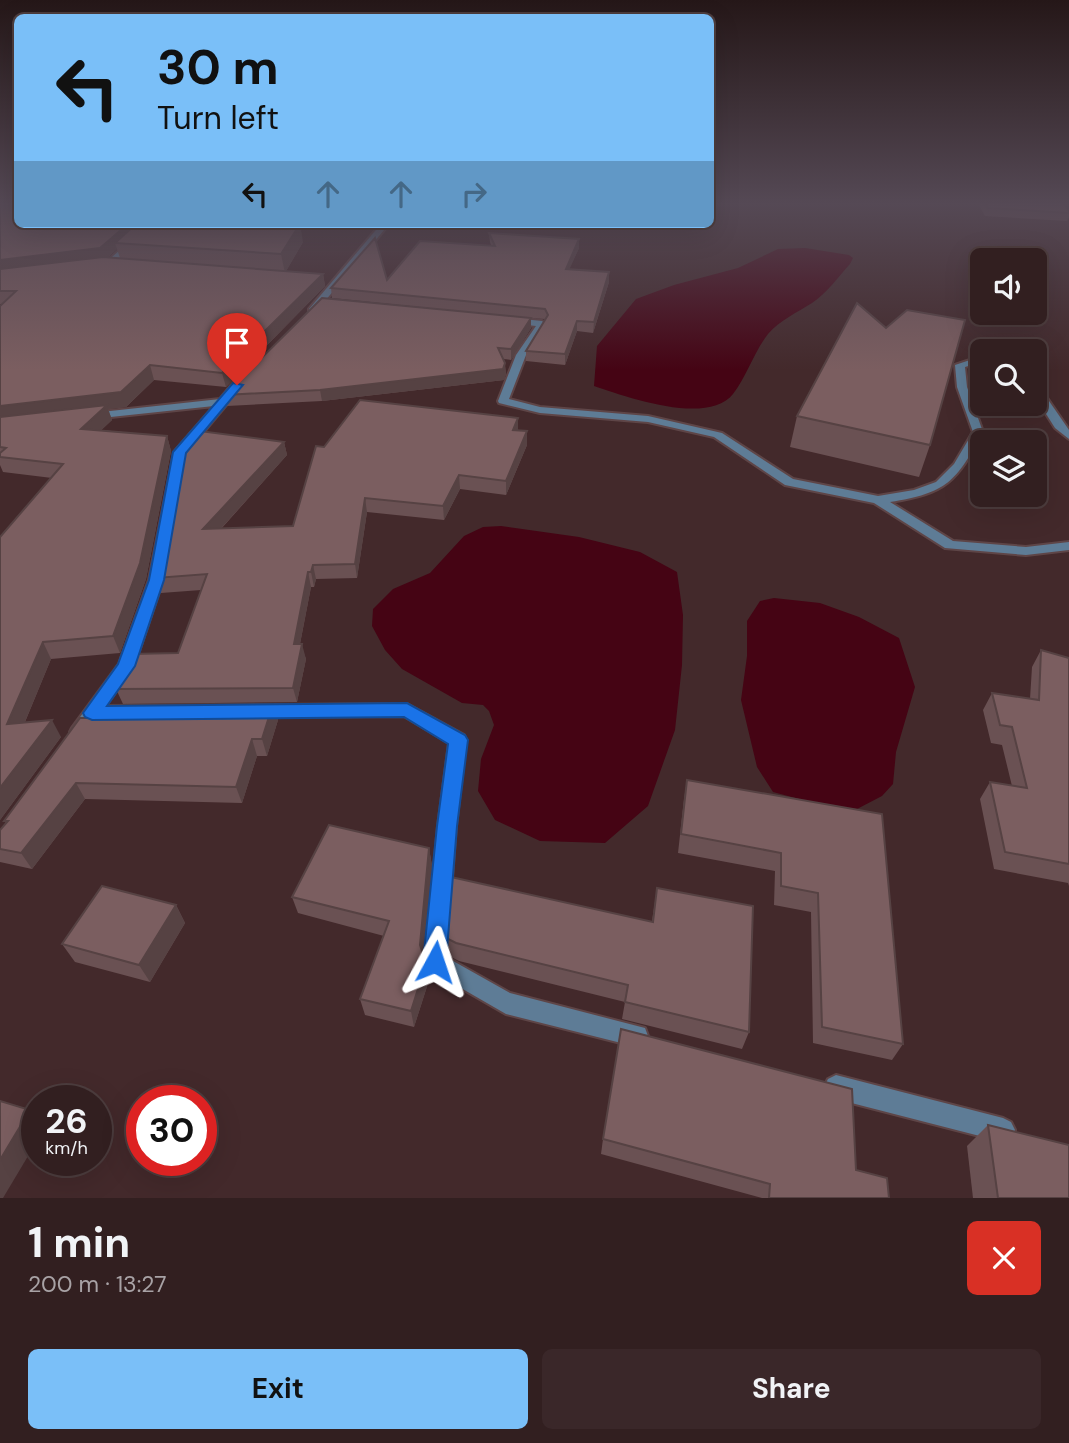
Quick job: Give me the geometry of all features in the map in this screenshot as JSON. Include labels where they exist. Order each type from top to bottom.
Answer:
[{"type":"street","points":[[107,265],[115,258]]},
{"type":"street","points":[[302,320],[327,303],[330,281],[352,258]]},
{"type":"street","points":[[94,266],[121,266]]},
{"type":"street","points":[[500,320],[542,324],[521,355],[503,401],[540,410],[648,419],[718,435],[789,482],[878,500],[924,494],[944,483],[962,462],[978,432],[972,416]]},
{"type":"street","points":[[970,362],[960,365],[962,387],[970,410]]},
{"type":"street","points":[[69,744],[126,666],[156,580],[180,452],[221,402],[248,375]]},
{"type":"street","points":[[83,417],[221,402]]},
{"type":"street","points":[[1047,407],[1069,436]]},
{"type":"street","points":[[878,500],[950,545],[1026,551],[1069,546]]},
{"type":"street","points":[[242,712],[407,710],[458,740],[435,962],[506,1003],[652,1040]]},
{"type":"street","points":[[92,713],[119,712]]},
{"type":"street","points":[[811,1081],[1019,1133]]},
{"type":"shaded area","points":[[759,258],[853,258],[823,295],[784,320],[768,334],[738,387],[721,403],[705,408],[666,406],[594,386],[597,346],[636,299],[674,285],[738,268]]},
{"type":"shaded area","points":[[501,526],[579,537],[640,552],[677,572],[683,615],[682,665],[675,730],[648,806],[605,843],[540,841],[495,820],[478,791],[481,759],[494,725],[489,711],[483,705],[462,703],[402,669],[385,650],[372,626],[373,609],[393,589],[430,573],[464,536],[483,527]]},
{"type":"shaded area","points":[[774,598],[820,603],[859,617],[899,638],[915,687],[896,752],[893,784],[882,796],[857,809],[818,804],[773,792],[757,767],[741,700],[747,656],[747,621],[760,601]]},
{"type":"building","points":[[115,258],[323,274],[222,373],[150,365],[121,392],[0,406],[0,306],[16,291],[0,291],[0,269]]},
{"type":"building","points":[[357,258],[381,258],[387,280],[406,258],[571,258],[566,269],[609,272],[594,322],[577,321],[565,354],[526,351],[548,315],[545,309],[331,288]]},
{"type":"building","points":[[322,298],[531,318],[511,349],[498,348],[505,363],[503,369],[320,390],[224,395]]},
{"type":"building","points":[[857,303],[886,328],[907,310],[965,320],[930,445],[797,416]]},
{"type":"building","points":[[360,400],[518,418],[513,430],[527,431],[506,481],[459,475],[443,506],[365,498],[355,564],[313,565],[311,572],[308,572],[294,644],[302,644],[293,688],[116,689],[131,654],[178,653],[207,574],[156,578],[184,440],[192,430],[284,442],[203,529],[293,526],[316,446],[324,447]]},
{"type":"building","points":[[107,405],[81,429],[167,436],[140,563],[113,636],[43,642],[7,724],[52,720],[0,788],[0,537],[63,464],[0,457],[0,453],[6,448],[0,447],[0,417]]},
{"type":"building","points":[[1041,650],[1069,658],[1069,864],[1005,852],[990,782],[1027,788],[1012,727],[1000,725],[992,693],[1039,700]]},
{"type":"building","points":[[273,704],[262,739],[252,739],[236,787],[76,783],[21,853],[0,849],[0,830],[8,821],[4,821],[80,718],[89,718],[95,708],[106,710],[108,705]]},
{"type":"building","points":[[687,780],[882,814],[903,1044],[822,1027],[818,893],[781,886],[781,853],[681,834]]},
{"type":"building","points":[[329,825],[429,848],[420,945],[423,954],[428,957],[411,1011],[360,999],[389,921],[292,897]]},
{"type":"building","points":[[451,877],[653,922],[657,888],[753,906],[749,1032],[625,1002],[628,985],[456,943],[446,938]]},
{"type":"building","points":[[102,886],[176,905],[139,965],[62,944]]},
{"type":"building","points":[[621,1029],[852,1089],[856,1170],[887,1178],[889,1198],[769,1198],[770,1184],[603,1139]]},
{"type":"building","points":[[0,1101],[21,1107],[21,1125],[0,1160]]},
{"type":"building","points":[[988,1125],[1069,1145],[1069,1198],[998,1198]]},
{"type":"route","points":[[237,385],[180,452],[156,580],[126,666],[92,713],[407,710],[458,740],[435,962]]}]
